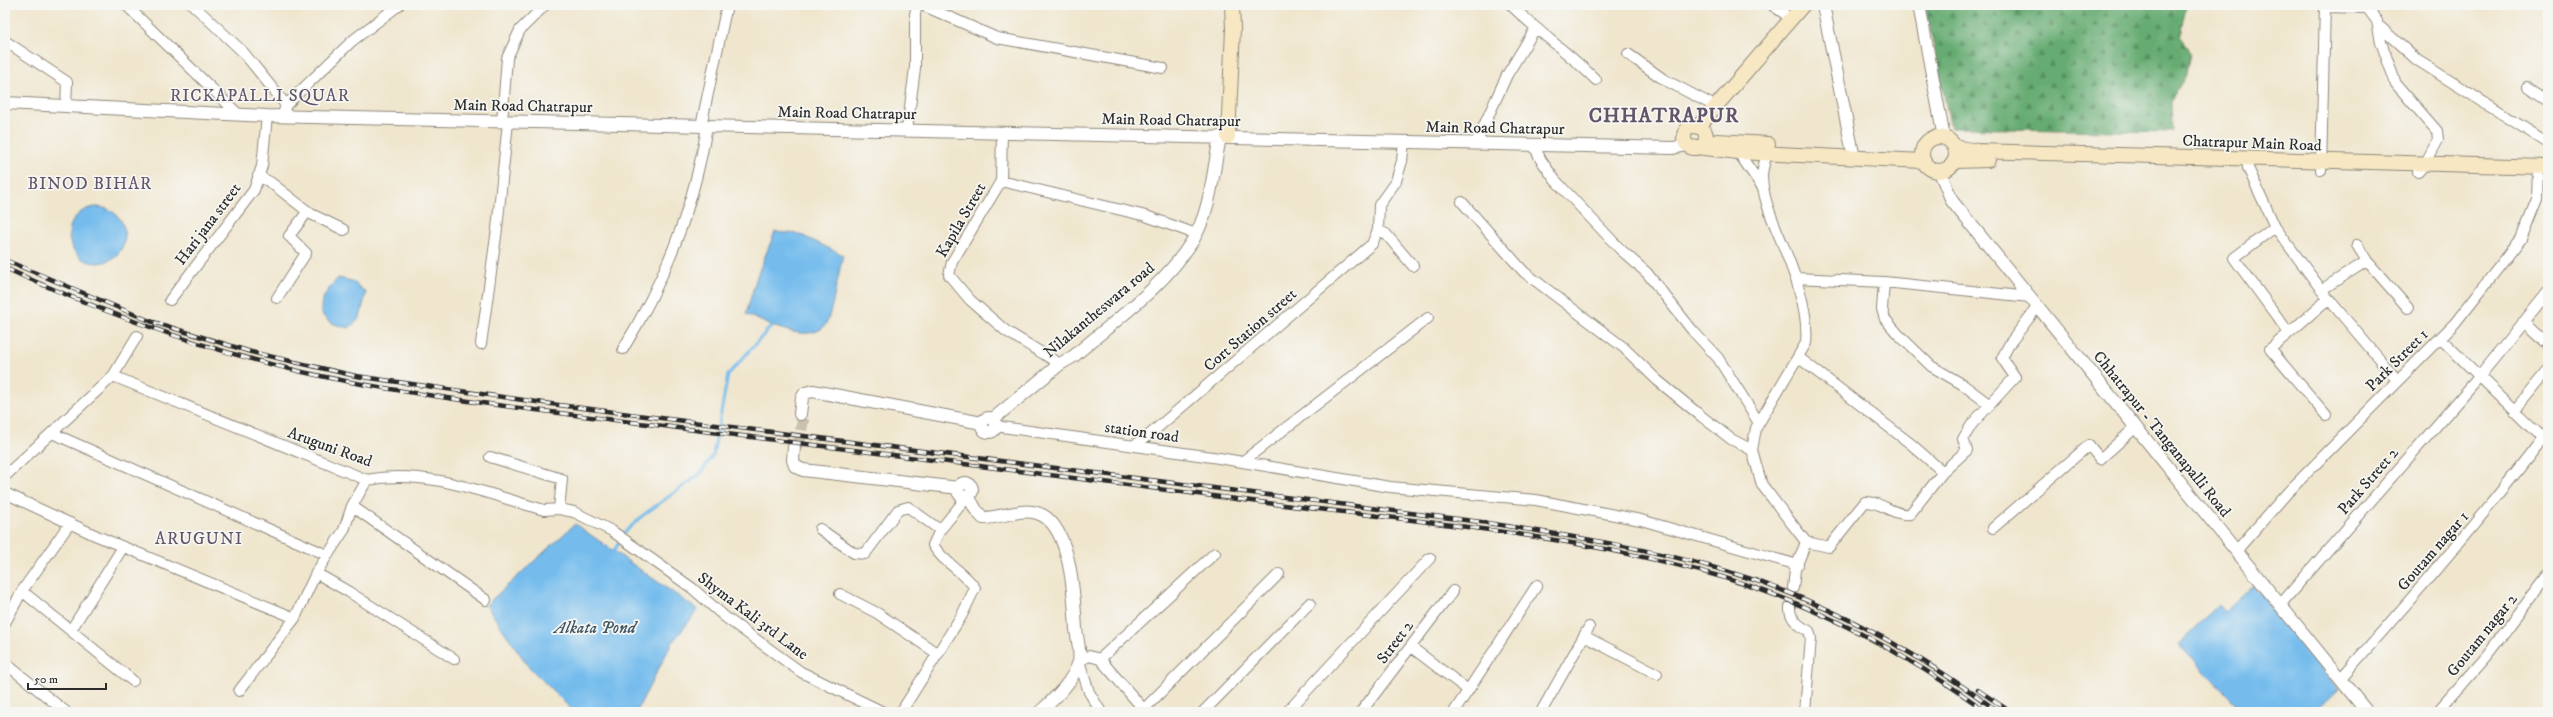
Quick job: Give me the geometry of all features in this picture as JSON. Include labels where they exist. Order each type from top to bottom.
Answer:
[{"type":"main road","points":[[1224,137],[1233,29],[1232,5]]},
{"type":"main road","points":[[1803,5],[1694,127],[1684,135],[1697,144],[1738,152],[1853,153]]},
{"type":"main road","points":[[1694,127],[1709,104],[1789,10]]},
{"type":"main road","points":[[1694,127],[1704,133],[1697,144]]},
{"type":"main road","points":[[1927,142],[1947,146],[1950,168],[1940,172],[1929,168],[1923,156],[1927,142]]},
{"type":"main road","points":[[1697,144],[1923,156]]},
{"type":"main road","name":"Chatrapur Main Road","points":[[1947,146],[1976,151],[2248,164],[2543,171]]},
{"type":"street","points":[[126,5],[238,114]]},
{"type":"street","points":[[193,5],[243,52],[286,105]]},
{"type":"street","points":[[282,117],[286,105],[352,41],[399,5]]},
{"type":"street","points":[[481,344],[497,228],[505,122],[507,58],[520,30],[544,5]]},
{"type":"street","points":[[624,350],[642,319],[674,253],[701,167],[704,126],[727,5]]},
{"type":"street","points":[[907,130],[915,68],[914,14],[917,5]]},
{"type":"street","points":[[922,5],[998,38],[1163,68]]},
{"type":"street","points":[[1511,5],[1535,30],[1575,59],[1596,80]]},
{"type":"street","points":[[1772,5],[1789,10]]},
{"type":"street","points":[[1823,5],[1853,153]]},
{"type":"street","points":[[1912,5],[1947,146]]},
{"type":"street","points":[[1919,5],[1947,146]]},
{"type":"street","points":[[2322,166],[2325,6],[2366,6],[2378,26],[2396,84],[2437,131],[2438,140],[2422,168]]},
{"type":"street","points":[[2378,26],[2418,60],[2548,143]]},
{"type":"street","points":[[1476,143],[1507,75],[1535,30]]},
{"type":"street","points":[[5,41],[67,82],[66,106]]},
{"type":"street","points":[[1628,54],[1662,79],[1709,104]]},
{"type":"street","points":[[2527,87],[2548,102]]},
{"type":"street","name":"Main Road Chatrapur","points":[[5,104],[282,117],[1673,148],[1697,144]]},
{"type":"street","name":"Hari jana street","points":[[170,300],[254,190],[262,166],[267,116]]},
{"type":"street","name":"Kapila Street","points":[[1002,132],[1001,181],[952,262],[949,275],[970,300],[1006,331],[1060,364]]},
{"type":"street","name":"Nilakantheswara road","points":[[988,424],[1060,364],[1074,356],[1163,280],[1196,234],[1207,205],[1224,137]]},
{"type":"street","points":[[1404,142],[1402,161],[1396,180],[1379,205],[1378,230],[1386,234],[1413,266]]},
{"type":"street","points":[[1533,144],[1555,180],[1620,249],[1647,273],[1692,330],[1718,358],[1759,423]]},
{"type":"street","points":[[1738,152],[1763,188]]},
{"type":"street","points":[[1767,153],[1762,173],[1763,188],[1771,217],[1795,278],[1807,328],[1806,343],[1759,423],[1752,450],[1762,485],[1806,542],[1829,547],[1865,502],[1872,502],[1901,515],[1910,514],[1943,472],[1966,450],[1963,439],[1972,424],[2015,377],[2002,358],[2034,301],[1884,282],[1795,278]]},
{"type":"street","points":[[2248,164],[2275,227],[2328,299],[2397,380]]},
{"type":"street","name":"Park Street 1","points":[[2236,551],[2288,492],[2397,380],[2455,324],[2521,239],[2537,199],[2543,171]]},
{"type":"street","name":"Chhatrapur - Tanganapalli Road","points":[[1940,172],[1952,201],[2367,712]]},
{"type":"street","points":[[258,176],[270,182],[308,211],[344,230]]},
{"type":"street","points":[[1001,181],[1146,216],[1196,234]]},
{"type":"street","points":[[1462,202],[1524,272],[1623,347],[1657,380],[1701,416],[1731,439],[1752,450]]},
{"type":"street","points":[[277,298],[306,253],[289,236],[308,211]]},
{"type":"street","points":[[2275,227],[2234,258],[2289,333]]},
{"type":"street","name":"Cort Station street","points":[[1133,446],[1149,435],[1243,356],[1372,244],[1378,230]]},
{"type":"street","points":[[2357,246],[2367,261],[2408,308]]},
{"type":"street","points":[[2321,290],[2367,261]]},
{"type":"street","points":[[1884,282],[1882,309],[1890,324],[1931,366],[1962,384],[1990,405]]},
{"type":"street","name":"Park Street 2","points":[[2280,605],[2479,377],[2548,292]]},
{"type":"street","points":[[2326,415],[2270,349],[2328,299]]},
{"type":"street","points":[[1242,462],[1428,318]]},
{"type":"street","points":[[2523,322],[2548,345]]},
{"type":"street","points":[[5,476],[112,376],[137,336]]},
{"type":"street","points":[[2440,338],[2546,440]]},
{"type":"street","points":[[1798,358],[1943,472]]},
{"type":"street","points":[[2514,410],[2548,370]]},
{"type":"street","name":"Aruguni Road","points":[[112,376],[367,480],[405,476],[437,479],[544,510],[559,509],[574,512],[612,531]]},
{"type":"street","points":[[802,414],[806,401],[812,396],[988,424]]},
{"type":"street","name":"station road","points":[[988,424],[1242,462],[1390,487],[1536,500],[1641,520],[1798,564]]},
{"type":"street","points":[[1993,528],[2089,445],[2100,459],[2136,427]]},
{"type":"street","points":[[52,433],[327,555]]},
{"type":"street","name":"Goutam nagar 1","points":[[2340,679],[2437,571],[2546,440]]},
{"type":"street","points":[[796,448],[793,460],[795,466],[802,470],[960,486],[968,484],[971,486],[972,493],[940,530],[933,545],[936,552],[968,579],[975,588],[971,600],[901,712]]},
{"type":"street","points":[[490,457],[562,479],[559,509]]},
{"type":"street","points":[[239,690],[295,618],[316,573],[344,530],[352,506],[367,480]]},
{"type":"street","points":[[5,493],[123,546],[295,618]]},
{"type":"street","points":[[968,496],[976,510],[983,518],[997,518],[1024,511],[1038,513],[1051,522],[1068,556],[1079,661],[1089,692],[1101,712]]},
{"type":"street","points":[[352,506],[486,600]]},
{"type":"street","points":[[820,529],[854,553],[865,554],[898,510],[908,507],[940,530]]},
{"type":"street","points":[[5,623],[22,591],[70,523]]},
{"type":"street","name":"Shyma Kali 3rd Lane","points":[[612,531],[692,588],[725,617],[801,672],[883,712]]},
{"type":"street","points":[[1793,588],[1798,564],[1806,542]]},
{"type":"street","points":[[71,630],[123,546]]},
{"type":"street","points":[[1100,659],[1215,553]]},
{"type":"street","points":[[1288,712],[1430,558]]},
{"type":"street","points":[[316,573],[349,592],[454,659]]},
{"type":"street","points":[[1040,712],[1070,680],[1079,661],[1089,656],[1100,659],[1145,710],[1279,574]]},
{"type":"street","name":"Goutam nagar 2","points":[[2437,712],[2487,655],[2548,575]]},
{"type":"street","points":[[1454,712],[1537,584]]},
{"type":"street","points":[[22,591],[133,681]]},
{"type":"street","name":"Street 2","points":[[1361,712],[1453,591]]},
{"type":"street","points":[[840,594],[877,613],[938,654]]},
{"type":"street","points":[[1203,712],[1310,603]]},
{"type":"street","points":[[1790,607],[1789,613],[1796,624],[1808,631],[1811,638],[1805,712]]},
{"type":"street","points":[[1542,712],[1587,632],[1657,674]]},
{"type":"street","points":[[1411,647],[1468,690]]},
{"type":"street","points":[[5,663],[66,712]]},
{"type":"green space","points":[[1925,5],[2186,5],[2180,36],[2190,54],[2185,77],[2171,100],[2172,132],[1951,128]]},
{"type":"water","points":[[97,207],[108,209],[117,215],[123,224],[125,235],[123,246],[117,255],[108,261],[97,263],[86,261],[77,255],[71,246],[69,235],[71,224],[77,215],[86,209]]},
{"type":"water","points":[[775,232],[799,234],[843,255],[828,319],[826,324],[819,330],[809,333],[787,331],[746,314],[757,276]]},
{"type":"water","points":[[338,278],[352,281],[366,293],[360,318],[349,328],[328,321],[323,315],[321,309],[325,295]]},
{"type":"water","name":"Alkata Pond","points":[[575,524],[698,610],[672,643],[636,712],[574,712],[529,667],[486,605]]},
{"type":"water","points":[[2253,585],[2339,689],[2315,712],[2244,712],[2178,644],[2218,605],[2224,612]]},
{"type":"waterway","points":[[613,553],[623,534],[642,516],[700,474],[713,455],[728,375],[773,324]]},
{"type":"tunnel","points":[[798,448],[804,414]]},
{"type":"railway","points":[[5,260],[150,321],[251,352],[356,376],[551,404],[1481,522],[1604,542],[1666,555],[1726,571],[1763,583],[1834,613],[1868,630],[1936,669],[1999,712]]},
{"type":"railway","points":[[5,268],[47,287],[133,321],[177,336],[265,363],[356,383],[530,409],[1275,504],[1444,524],[1556,540],[1612,550],[1722,577],[1757,588],[1792,602],[1860,633],[1893,651],[1925,670],[1987,712]]},
{"type":"railway","points":[[1978,690],[2011,712]]},
{"type":"district","name":"RICKAPALLI SQUAR","points":[[260,96]]},
{"type":"district","name":"CHHATRAPUR","points":[[1664,116]]},
{"type":"district","name":"BINOD BIHAR","points":[[90,184]]},
{"type":"district","name":"ARUGUNI","points":[[199,539]]}]
